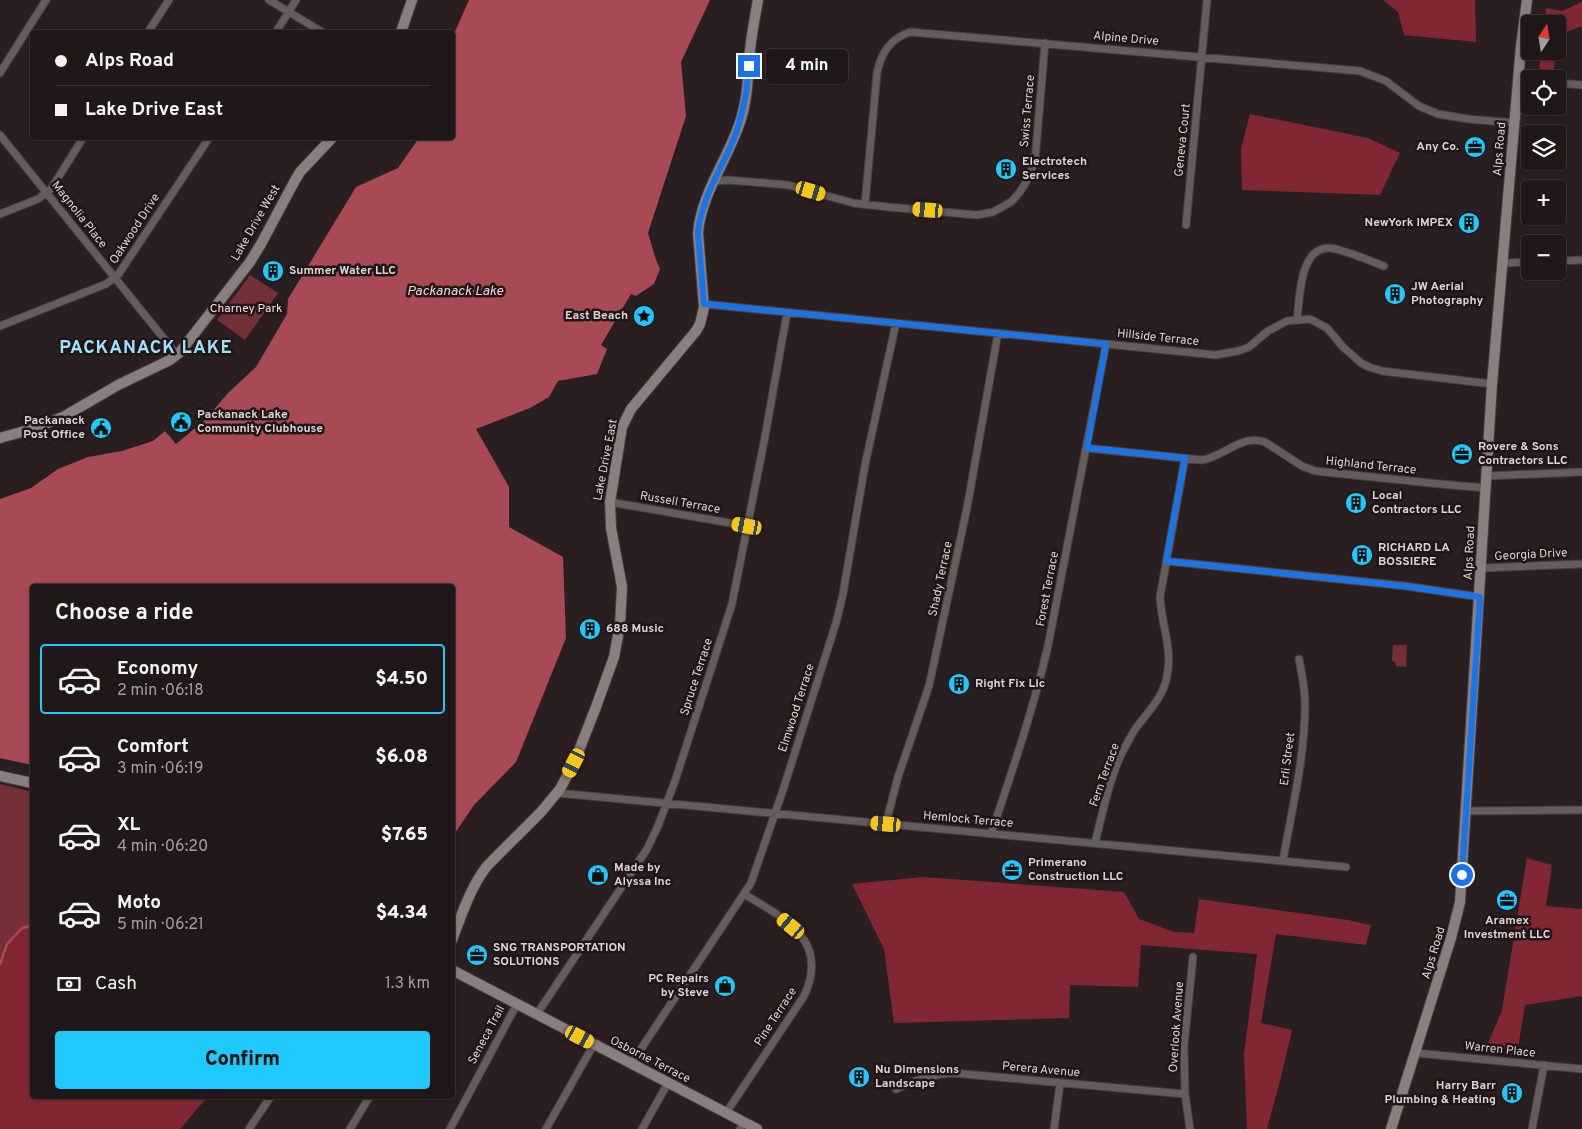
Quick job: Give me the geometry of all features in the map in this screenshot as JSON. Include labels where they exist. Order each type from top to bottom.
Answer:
[{"type":"street","points":[[0,74],[46,0]]},
{"type":"street","points":[[149,30],[169,0]]},
{"type":"street","points":[[269,0],[319,30]]},
{"type":"street","points":[[277,30],[296,0]]},
{"type":"street","points":[[402,30],[412,0]]},
{"type":"street","name":"Lake Drive East","points":[[455,932],[479,876],[557,793],[574,763],[614,657],[620,625],[622,586],[611,528],[610,502],[621,436],[626,418],[631,409],[696,331],[703,316],[704,304],[698,233],[699,222],[705,201],[741,121],[746,99],[750,47],[758,0]]},
{"type":"street","name":"Geneva Court","points":[[1186,225],[1207,0]]},
{"type":"street","name":"Alps Road","points":[[1391,1129],[1457,918],[1462,884],[1492,384],[1527,0]]},
{"type":"street","name":"Alpine Drive","points":[[865,204],[877,73],[883,54],[895,39],[910,32],[1360,71],[1386,81],[1419,106],[1438,114],[1515,123]]},
{"type":"street","name":"Swiss Terrace","points":[[715,181],[728,180],[788,185],[846,201],[865,204],[977,215],[993,212],[1011,202],[1031,173],[1035,157],[1045,43]]},
{"type":"street","points":[[1566,83],[1582,85]]},
{"type":"street","name":"Magnolia Place","points":[[0,135],[176,356]]},
{"type":"street","points":[[0,214],[38,199],[47,193],[82,140]]},
{"type":"street","name":"Oakwood Drive","points":[[0,326],[106,284],[114,278],[208,140]]},
{"type":"street","name":"Lake Drive West","points":[[0,438],[32,429],[63,416],[118,385],[176,356],[189,343],[250,262],[262,244],[300,172],[330,140]]},
{"type":"street","points":[[1384,266],[1332,248],[1317,251],[1304,270],[1298,319],[1310,319],[1327,328],[1351,356],[1369,367],[1382,371],[1492,384]]},
{"type":"street","points":[[1566,261],[1582,260]]},
{"type":"street","points":[[1503,263],[1521,262]]},
{"type":"street","name":"Hillside Terrace","points":[[704,304],[1216,355],[1238,352],[1248,347],[1277,325],[1298,319]]},
{"type":"street","name":"Spruce Terrace","points":[[537,1014],[647,849],[667,802],[732,604],[787,312]]},
{"type":"street","name":"Elmwood Terrace","points":[[631,1064],[751,883],[836,623],[843,594],[865,465],[896,323]]},
{"type":"street","name":"Shady Terrace","points":[[886,824],[898,777],[929,686],[967,508],[998,333]]},
{"type":"street","name":"Forest Terrace","points":[[992,834],[1038,692],[1106,344]]},
{"type":"street","name":"Highland Terrace","points":[[1087,448],[1202,460],[1211,458],[1250,439],[1258,439],[1302,466],[1315,471],[1486,488]]},
{"type":"street","name":"Fern Terrace","points":[[1095,843],[1111,782],[1122,753],[1134,730],[1162,694],[1167,678],[1168,642],[1160,608],[1160,597],[1185,458]]},
{"type":"street","points":[[1487,476],[1582,472]]},
{"type":"street","name":"Russell Terrace","points":[[610,502],[747,526]]},
{"type":"street","points":[[1166,561],[1404,586],[1480,597]]},
{"type":"street","name":"Georgia Drive","points":[[1482,568],[1582,564]]},
{"type":"street","name":"Erli Street","points":[[1283,860],[1298,773],[1304,716],[1304,691],[1299,659]]},
{"type":"street","points":[[0,776],[30,783]]},
{"type":"street","name":"Hemlock Terrace","points":[[557,793],[1346,867]]},
{"type":"street","points":[[1466,811],[1582,810]]},
{"type":"street","name":"Pine Terrace","points":[[726,1113],[804,996],[812,967],[809,948],[800,933],[783,919],[744,894]]},
{"type":"street","name":"Overlook Avenue","points":[[1190,1129],[1184,1046],[1193,957]]},
{"type":"street","name":"Osborne Terrace","points":[[455,972],[726,1113],[742,1126],[757,1129]]},
{"type":"street","name":"Seneca Trail","points":[[450,1129],[517,1004]]},
{"type":"street","points":[[546,1129],[594,1044]]},
{"type":"street","name":"Warren Place","points":[[1416,1053],[1582,1069]]},
{"type":"street","points":[[1532,1129],[1544,1065]]},
{"type":"street","name":"Perera Avenue","points":[[896,1089],[926,1077],[953,1073],[1186,1094]]},
{"type":"street","points":[[642,1129],[668,1083]]},
{"type":"street","points":[[1054,1129],[1060,1083]]},
{"type":"street","points":[[249,1129],[269,1099]]},
{"type":"street","points":[[350,1129],[368,1099]]},
{"type":"green space","name":"Charney Park","points":[[250,275],[278,293],[245,340],[217,320]]},
{"type":"green space","points":[[1393,645],[1407,645],[1406,667],[1396,666],[1395,662],[1392,661]]},
{"type":"green space","points":[[0,784],[30,792],[30,1099],[205,1099],[180,1129],[0,1129]]},
{"type":"shaded area","points":[[1383,0],[1475,0],[1476,42],[1404,35],[1398,12]]},
{"type":"shaded area","points":[[1582,2],[1582,26],[1566,32],[1566,15],[1546,15],[1546,8],[1562,11]]},
{"type":"shaded area","points":[[1540,60],[1555,60],[1553,70],[1539,70]]},
{"type":"shaded area","points":[[1250,114],[1368,138],[1400,153],[1380,195],[1242,190],[1241,149]]},
{"type":"shaded area","points":[[1527,858],[1552,865],[1546,906],[1582,909],[1582,996],[1525,1005],[1517,1054],[1484,1053],[1502,1010]]},
{"type":"shaded area","points":[[923,877],[1124,892],[1139,919],[1174,932],[1194,933],[1199,899],[1348,920],[1371,925],[1366,945],[1276,934],[1261,1023],[1292,1030],[1267,1129],[1247,1129],[1244,1054],[1257,954],[1141,945],[1138,987],[1070,985],[1069,1018],[894,1023],[884,949],[852,884]]},
{"type":"shaded area","points":[[30,926],[30,1099],[205,1099],[180,1129],[0,1129],[0,964],[7,944],[22,928]]},
{"type":"water","name":"Packanack Lake","points":[[469,0],[710,0],[681,62],[686,116],[648,233],[660,269],[654,284],[636,296],[631,294],[601,345],[607,349],[597,374],[558,381],[549,397],[530,408],[476,429],[509,487],[509,527],[563,557],[566,638],[516,762],[474,805],[455,833],[455,584],[30,584],[30,765],[0,758],[0,499],[31,488],[58,469],[88,457],[122,451],[153,441],[165,431],[176,444],[205,420],[228,393],[256,367],[287,314],[288,299],[356,187],[398,168],[418,140],[455,140],[455,32]]},
{"type":"waterway","points":[[0,964],[7,944],[22,928],[30,926]]},
{"type":"place","name":"Any Co.","points":[[1475,147]]},
{"type":"place","name":"Electrotech Services","points":[[1006,169]]},
{"type":"place","name":"NewYork IMPEX","points":[[1469,223]]},
{"type":"place","name":"Summer Water LLC","points":[[273,271]]},
{"type":"place","name":"JW Aerial Photography","points":[[1395,294]]},
{"type":"place","name":"East Beach","points":[[644,316]]},
{"type":"place","name":"Packanack Lake Community Clubhouse","points":[[181,422]]},
{"type":"place","name":"Packanack Post Office","points":[[101,428]]},
{"type":"place","name":"Rovere & Sons Contractors LLC","points":[[1462,454]]},
{"type":"place","name":"Local Contractors LLC","points":[[1356,503]]},
{"type":"place","name":"RICHARD LA BOSSIERE","points":[[1362,555]]},
{"type":"place","name":"688 Music","points":[[590,629]]},
{"type":"place","name":"Right Fix Llc","points":[[959,684]]},
{"type":"place","name":"Primerano Construction LLC","points":[[1012,870]]},
{"type":"place","name":"Made by Alyssa Inc","points":[[598,875]]},
{"type":"place","name":"Aramex Investment LLC","points":[[1507,900]]},
{"type":"place","name":"SNG TRANSPORTATION SOLUTIONS","points":[[477,955]]},
{"type":"place","name":"PC Repairs by Steve","points":[[725,986]]},
{"type":"place","name":"Nu Dimensions Landscape","points":[[859,1077]]},
{"type":"place","name":"Harry Barr Plumbing & Heating","points":[[1512,1093]]},
{"type":"district","name":"PACKANACK LAKE","points":[[146,348]]},
{"type":"route","points":[[749,66],[746,99],[741,121],[705,201],[699,222],[698,233],[704,304],[1106,344],[1087,448],[1185,458],[1166,561],[1431,589],[1480,597],[1462,875]]}]
